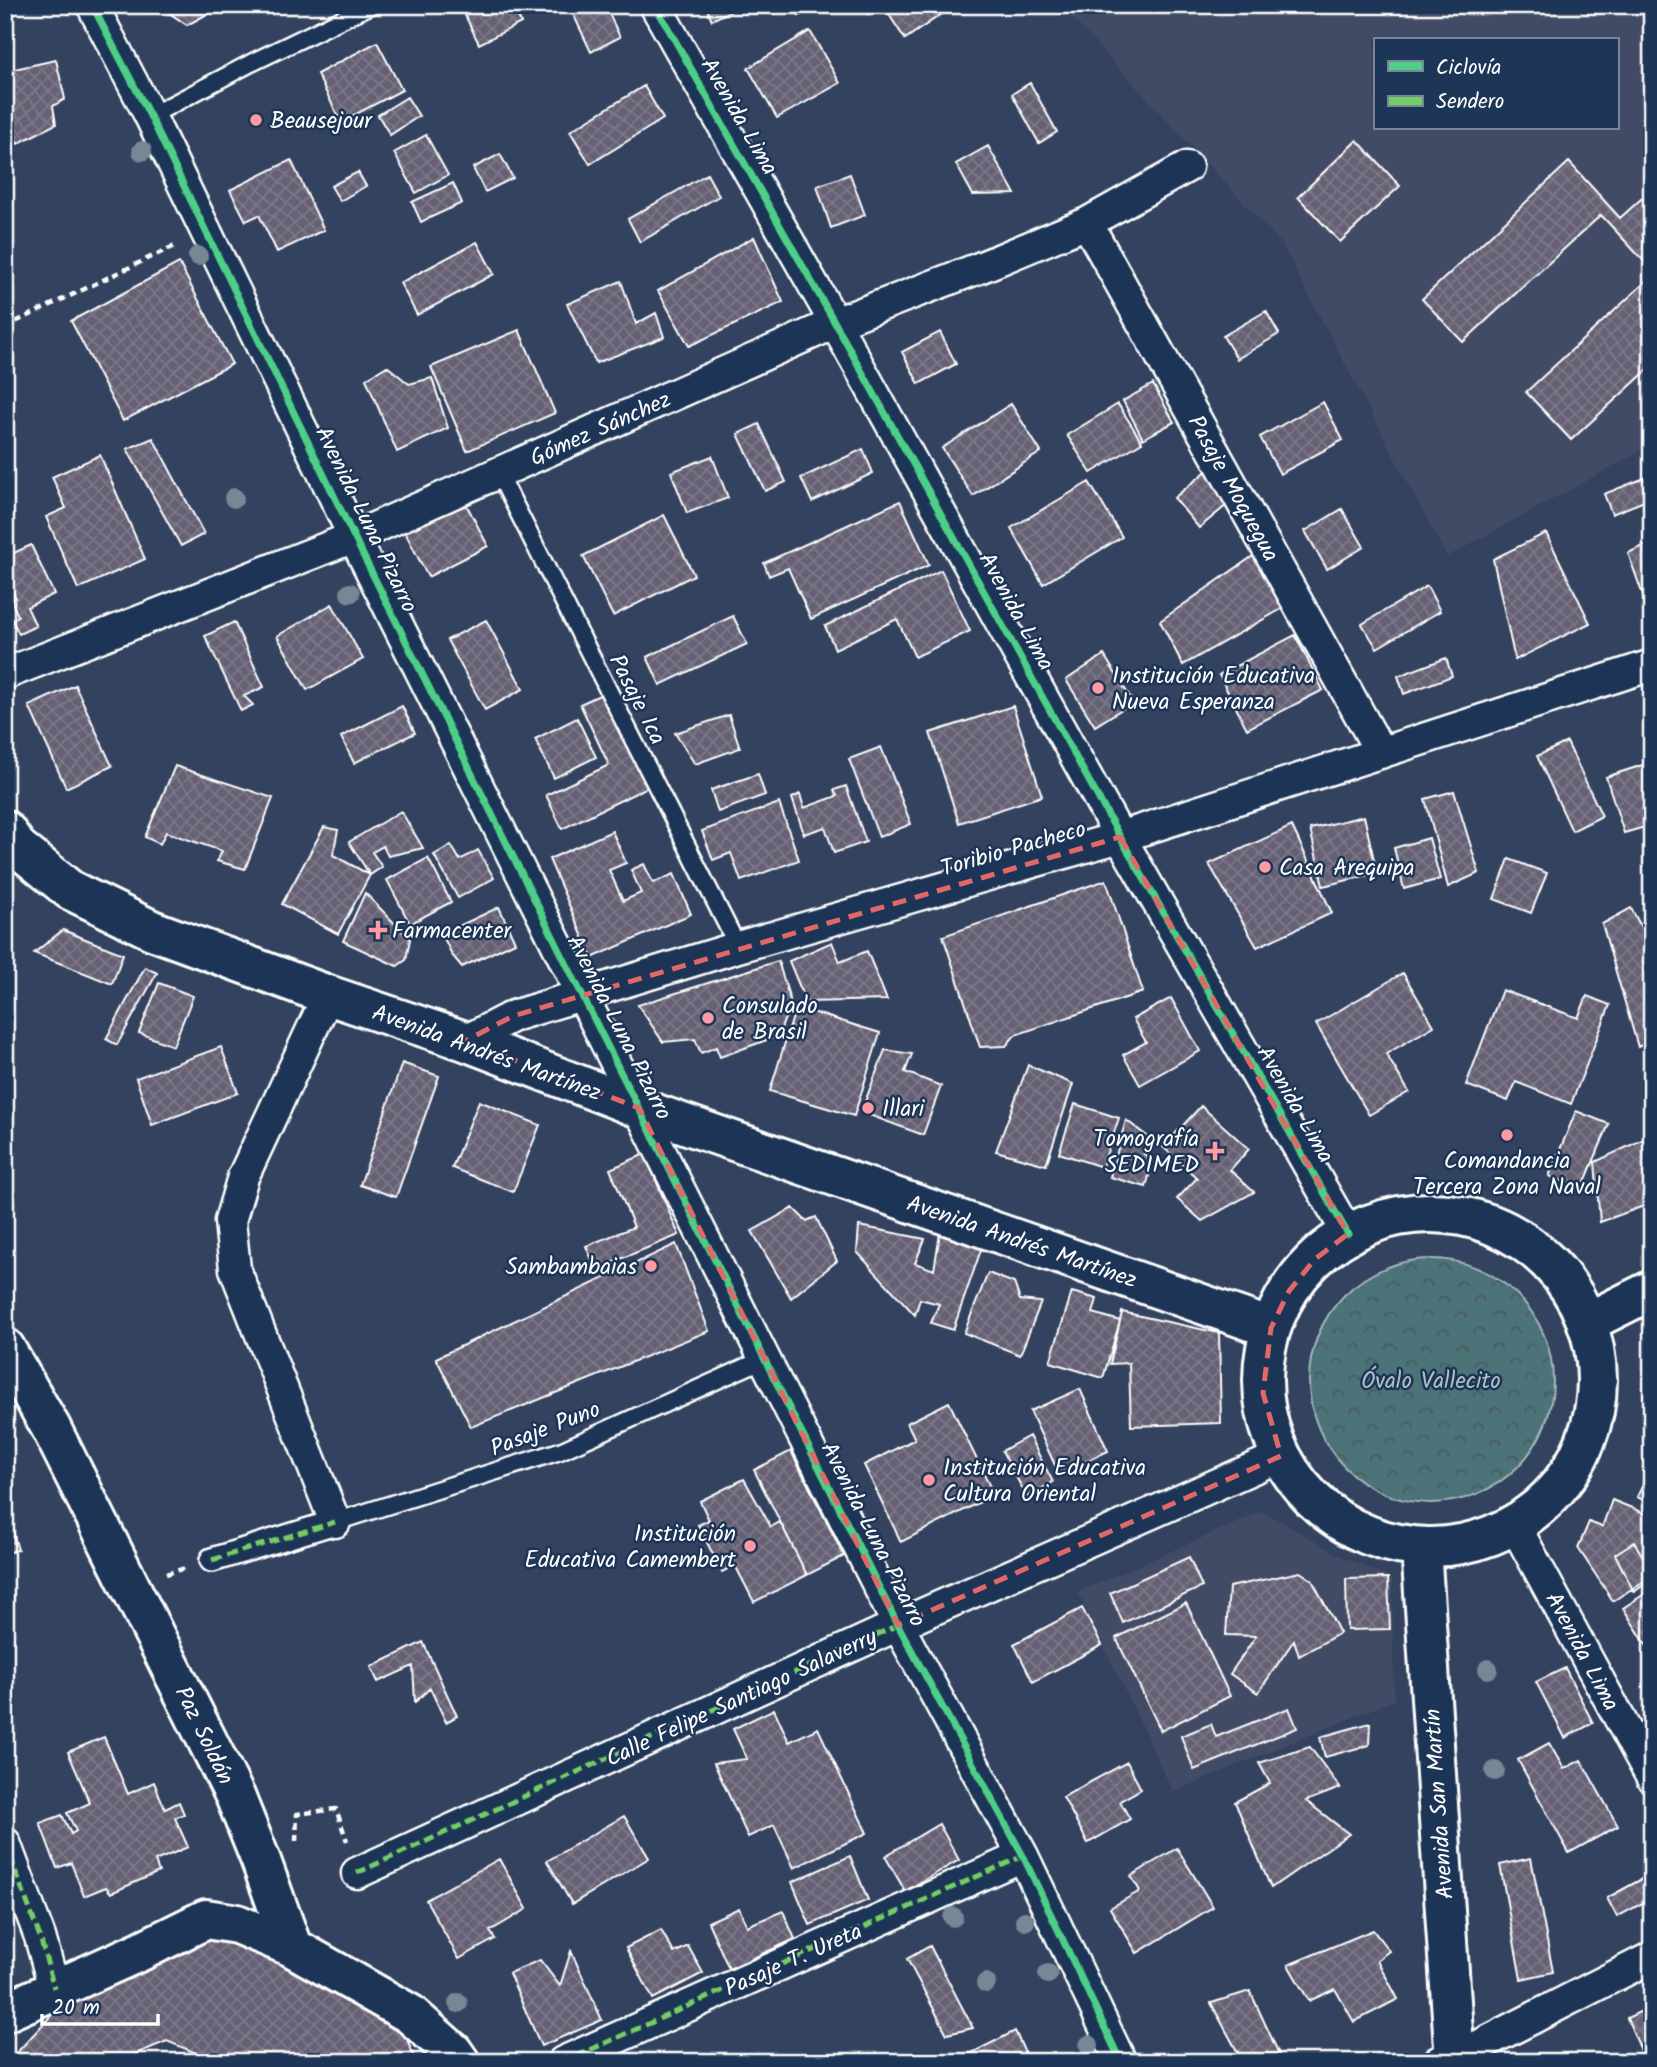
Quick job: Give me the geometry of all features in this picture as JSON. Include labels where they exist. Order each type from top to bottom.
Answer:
[{"type":"street","name":"Avenida Luna Pizarro","points":[[92,5],[150,116],[354,537],[764,1359],[898,1625],[1023,1856],[1121,2062]]},
{"type":"street","name":"Avenida Lima","points":[[655,5],[1120,837],[1348,1234]]},
{"type":"street","name":"Gómez Sánchez","points":[[5,674],[354,537],[835,323],[1087,223],[1187,167]]},
{"type":"street","name":"Pasaje Moquegua","points":[[1087,223],[1381,753]]},
{"type":"street","name":"Toribio Pacheco","points":[[465,1041],[513,1016],[738,947],[1120,837],[1652,665]]},
{"type":"street","name":"Avenida Andrés Martínez","points":[[5,830],[17,847],[70,890],[152,930],[328,995],[465,1041],[639,1108],[1271,1328]]},
{"type":"street","points":[[212,1560],[335,1522],[235,1269],[230,1221],[243,1177],[328,995]]},
{"type":"street","points":[[1442,1212],[1489,1222],[1531,1244],[1565,1279],[1588,1322],[1598,1367],[1594,1413],[1578,1458],[1551,1496],[1514,1524],[1469,1542],[1420,1547],[1385,1541],[1353,1529],[1324,1510],[1299,1485],[1280,1456],[1269,1425],[1263,1393],[1264,1360],[1271,1328],[1289,1291],[1306,1269],[1348,1234],[1393,1216],[1442,1212]]},
{"type":"street","points":[[1588,1322],[1652,1290]]},
{"type":"street","name":"Paz Soldán","points":[[5,1348],[51,1428],[235,1796],[292,1947]]},
{"type":"street","name":"Calle Felipe Santiago Salaverry","points":[[357,1873],[898,1625],[1280,1456]]},
{"type":"street","name":"Avenida Lima","points":[[1514,1524],[1652,1779]]},
{"type":"street","name":"Avenida San Martín","points":[[1420,1547],[1449,2061]]},
{"type":"street","points":[[5,1843],[40,1937],[54,1989]]},
{"type":"street","name":"Pasaje T. Ureta","points":[[563,2062],[1023,1856]]},
{"type":"street","points":[[5,2011],[206,1919],[237,1924],[292,1947],[410,2014],[453,2052],[460,2062]]},
{"type":"street","points":[[1449,2061],[1652,1957]]},
{"type":"lane","points":[[150,116],[371,5]]},
{"type":"lane","name":"Pasaje Ica","points":[[498,472],[738,947]]},
{"type":"lane","name":"Pasaje Puno","points":[[335,1522],[560,1451],[764,1359]]},
{"type":"path","points":[[5,327],[206,230]]},
{"type":"path","points":[[130,1585],[212,1560]]},
{"type":"path","points":[[296,1854],[297,1814],[337,1809],[357,1873]]},
{"type":"highlighted area","points":[[1120,837],[1348,1234],[1315,1259],[1289,1291],[1271,1328],[1263,1393],[1281,1456],[898,1625],[639,1108],[465,1041],[513,1016]]},
{"type":"shaded area","points":[[1060,5],[1652,5],[1652,445],[1447,557],[1281,243]]},
{"type":"shaded area","points":[[1263,1511],[1337,1554],[1392,1579],[1394,1700],[1173,1792],[1078,1592]]},
{"type":"green space","name":"Óvalo Vallecito","points":[[1419,1259],[1443,1259],[1489,1273],[1525,1303],[1544,1334],[1551,1357],[1551,1405],[1539,1439],[1509,1475],[1489,1489],[1466,1498],[1443,1503],[1419,1503],[1373,1489],[1337,1459],[1323,1439],[1314,1416],[1309,1393],[1309,1369],[1323,1323],[1353,1287],[1373,1273],[1396,1264]]},
{"type":"building","points":[[162,5],[224,5],[187,25]]},
{"type":"building","points":[[460,5],[513,5],[521,23],[479,44]]},
{"type":"building","points":[[569,5],[605,5],[620,37],[591,52]]},
{"type":"building","points":[[705,5],[743,5],[712,20]]},
{"type":"building","points":[[793,5],[818,5],[819,7],[799,16]]},
{"type":"building","points":[[862,5],[880,5],[868,14]]},
{"type":"building","points":[[893,5],[955,5],[905,39],[886,10]]},
{"type":"building","points":[[810,31],[840,83],[777,118],[748,68]]},
{"type":"building","points":[[377,42],[402,90],[341,122],[317,74]]},
{"type":"building","points":[[56,60],[65,99],[53,106],[56,124],[17,144],[5,89],[5,71]]},
{"type":"building","points":[[1030,83],[1057,132],[1039,143],[1012,94]]},
{"type":"building","points":[[644,86],[663,119],[590,164],[570,131]]},
{"type":"building","points":[[407,97],[419,116],[390,135],[378,115]]},
{"type":"building","points":[[426,135],[448,175],[416,193],[394,153]]},
{"type":"building","points":[[1357,140],[1400,186],[1340,242],[1298,197]]},
{"type":"building","points":[[988,146],[1015,194],[973,195],[956,164]]},
{"type":"building","points":[[500,154],[513,178],[485,192],[473,168]]},
{"type":"building","points":[[291,160],[324,230],[277,252],[259,215],[246,221],[230,190]]},
{"type":"building","points":[[1569,162],[1620,218],[1652,189],[1652,270],[1601,215],[1463,342],[1422,299]]},
{"type":"building","points":[[358,172],[366,186],[340,201],[331,186]]},
{"type":"building","points":[[707,174],[719,196],[640,242],[628,219]]},
{"type":"building","points":[[850,174],[865,215],[831,228],[817,186]]},
{"type":"building","points":[[453,183],[462,203],[421,222],[412,202]]},
{"type":"building","points":[[754,237],[783,302],[689,346],[658,291]]},
{"type":"building","points":[[477,242],[494,274],[417,315],[400,283]]},
{"type":"building","points":[[179,263],[232,364],[123,421],[71,321]]},
{"type":"building","points":[[1652,276],[1652,366],[1571,440],[1526,392]]},
{"type":"building","points":[[621,281],[636,324],[656,313],[664,337],[596,363],[567,304]]},
{"type":"building","points":[[1266,311],[1279,334],[1237,359],[1223,336]]},
{"type":"building","points":[[519,330],[555,413],[467,451],[431,367]]},
{"type":"building","points":[[940,332],[956,364],[919,384],[902,352]]},
{"type":"building","points":[[387,366],[409,384],[432,378],[448,428],[397,452],[366,379]]},
{"type":"building","points":[[1153,384],[1174,422],[1143,439],[1123,401]]},
{"type":"building","points":[[1323,402],[1343,440],[1280,474],[1260,437]]},
{"type":"building","points":[[1011,404],[1041,452],[973,496],[942,448]]},
{"type":"building","points":[[1118,404],[1142,442],[1091,473],[1067,435]]},
{"type":"building","points":[[759,424],[786,482],[765,491],[738,434]]},
{"type":"building","points":[[153,438],[204,534],[181,546],[127,449]]},
{"type":"building","points":[[863,449],[873,473],[812,502],[801,478]]},
{"type":"building","points":[[100,455],[145,559],[78,589],[46,517],[66,508],[52,477]]},
{"type":"building","points":[[712,456],[728,498],[687,513],[671,472]]},
{"type":"building","points":[[1209,469],[1234,499],[1199,528],[1174,498]]},
{"type":"building","points":[[1652,475],[1652,498],[1612,514],[1604,494]]},
{"type":"building","points":[[1089,482],[1122,537],[1043,584],[1011,528]]},
{"type":"building","points":[[900,501],[929,565],[811,619],[788,568],[769,576],[764,563]]},
{"type":"building","points":[[465,502],[488,546],[428,577],[405,532]]},
{"type":"building","points":[[1342,509],[1364,547],[1327,569],[1305,531]]},
{"type":"building","points":[[664,515],[694,575],[613,616],[583,556]]},
{"type":"building","points":[[1546,533],[1590,623],[1515,660],[1493,559]]},
{"type":"building","points":[[1652,542],[1652,614],[1650,615],[1628,553]]},
{"type":"building","points":[[31,545],[54,594],[27,607],[36,626],[19,634],[12,620],[18,616],[11,600],[16,598],[5,576],[5,557]]},
{"type":"building","points":[[1256,554],[1287,606],[1183,665],[1160,621]]},
{"type":"building","points":[[941,570],[970,631],[915,657],[897,619],[835,649],[825,626]]},
{"type":"building","points":[[1427,586],[1440,611],[1377,648],[1362,624]]},
{"type":"building","points":[[332,604],[363,659],[307,690],[277,636]]},
{"type":"building","points":[[733,616],[747,644],[660,685],[647,657]]},
{"type":"building","points":[[486,620],[523,689],[485,710],[447,640]]},
{"type":"building","points":[[234,622],[264,687],[244,696],[253,705],[241,711],[205,636]]},
{"type":"building","points":[[1295,635],[1323,690],[1247,729],[1219,675]]},
{"type":"building","name":"Institución Educativa Nueva Esperanza","points":[[1104,655],[1133,702],[1095,726],[1066,680]]},
{"type":"building","points":[[1446,658],[1452,676],[1404,694],[1398,676]]},
{"type":"building","points":[[75,685],[112,766],[66,788],[29,706]]},
{"type":"building","points":[[606,692],[650,786],[562,829],[546,795],[609,765],[580,704]]},
{"type":"building","points":[[402,706],[415,733],[354,763],[341,737]]},
{"type":"building","points":[[1013,706],[1042,796],[959,823],[930,733]]},
{"type":"building","points":[[729,715],[740,748],[695,764],[675,733]]},
{"type":"building","points":[[577,718],[596,757],[554,778],[535,739]]},
{"type":"building","points":[[1567,742],[1602,816],[1572,831],[1537,756]]},
{"type":"building","points":[[881,747],[911,824],[879,837],[849,759]]},
{"type":"building","points":[[1652,762],[1652,825],[1624,833],[1606,777]]},
{"type":"building","points":[[175,766],[273,798],[245,869],[217,861],[222,851],[166,832],[160,844],[145,837]]},
{"type":"building","points":[[758,774],[765,795],[718,812],[711,790]]},
{"type":"building","points":[[846,786],[866,842],[834,853],[825,827],[804,834],[792,798],[800,794],[804,808],[837,796],[834,790]]},
{"type":"building","points":[[1454,791],[1479,873],[1448,887],[1425,799]]},
{"type":"building","points":[[779,803],[799,860],[741,881],[731,853],[713,860],[702,831]]},
{"type":"building","points":[[401,811],[423,848],[388,856],[383,846],[372,852],[382,867],[370,875],[349,842]]},
{"type":"building","points":[[1364,816],[1377,873],[1323,886],[1310,829]]},
{"type":"building","points":[[1292,826],[1332,913],[1257,947],[1209,864]]},
{"type":"building","points":[[324,827],[338,830],[333,855],[370,875],[338,934],[282,904]]},
{"type":"building","points":[[612,831],[626,863],[609,870],[623,901],[641,893],[631,870],[644,864],[653,883],[674,874],[691,914],[592,958],[549,859]]},
{"type":"building","points":[[1429,838],[1440,879],[1404,889],[1394,848]]},
{"type":"building","points":[[451,845],[460,860],[478,850],[494,878],[458,898],[434,855]]},
{"type":"building","points":[[428,858],[451,902],[410,924],[387,880]]},
{"type":"building","points":[[1509,859],[1547,873],[1531,913],[1494,899]]},
{"type":"building","points":[[1106,880],[1143,992],[1015,1035],[1006,1046],[980,1047],[943,936]]},
{"type":"building","points":[[365,893],[410,939],[406,960],[397,966],[343,941]]},
{"type":"building","points":[[499,907],[515,942],[462,967],[452,955],[442,934]]},
{"type":"building","points":[[1631,908],[1652,947],[1652,1039],[1638,1047],[1602,924]]},
{"type":"building","points":[[63,930],[123,954],[112,984],[34,953]]},
{"type":"building","points":[[832,942],[840,962],[867,951],[887,1000],[806,1002],[789,961]]},
{"type":"building","points":[[778,961],[791,1003],[778,1036],[720,1057],[716,1047],[701,1053],[695,1039],[663,1042],[638,1005]]},
{"type":"building","points":[[145,967],[157,973],[117,1045],[106,1039]]},
{"type":"building","points":[[1403,973],[1434,1026],[1386,1054],[1409,1092],[1369,1115],[1316,1024]]},
{"type":"building","points":[[159,983],[193,996],[173,1046],[139,1033]]},
{"type":"building","points":[[1502,990],[1578,1018],[1587,996],[1610,1005],[1571,1104],[1516,1082],[1508,1101],[1466,1085]]},
{"type":"building","points":[[1171,998],[1200,1051],[1140,1085],[1123,1055],[1146,1042],[1133,1019]]},
{"type":"building","points":[[796,1007],[880,1033],[854,1116],[770,1091]]},
{"type":"building","points":[[221,1047],[238,1093],[152,1125],[136,1078]]},
{"type":"building","points":[[885,1050],[912,1054],[905,1072],[941,1086],[923,1135],[861,1112]]},
{"type":"building","points":[[402,1063],[439,1076],[396,1197],[360,1185]]},
{"type":"building","points":[[1028,1065],[1073,1084],[1046,1165],[996,1151]]},
{"type":"building","points":[[479,1101],[540,1125],[513,1192],[452,1168]]},
{"type":"building","points":[[1075,1104],[1119,1118],[1102,1167],[1059,1153]]},
{"type":"building","points":[[1201,1106],[1249,1149],[1230,1170],[1254,1192],[1202,1221],[1177,1199],[1197,1178],[1163,1147]]},
{"type":"building","points":[[1576,1111],[1609,1124],[1582,1189],[1549,1176]]},
{"type":"building","points":[[1126,1120],[1148,1137],[1144,1154],[1153,1161],[1146,1187],[1110,1177]]},
{"type":"building","points":[[1652,1135],[1652,1203],[1600,1222],[1595,1162]]},
{"type":"building","points":[[645,1154],[679,1235],[596,1269],[586,1246],[634,1227],[610,1169]]},
{"type":"building","points":[[793,1208],[806,1221],[816,1217],[837,1261],[791,1298],[752,1231]]},
{"type":"building","points":[[859,1226],[925,1239],[915,1263],[934,1270],[940,1233],[982,1247],[953,1330],[931,1323],[939,1304],[920,1299],[915,1315],[857,1252]]},
{"type":"building","points":[[676,1244],[709,1331],[471,1427],[436,1358]]},
{"type":"building","points":[[988,1273],[1014,1283],[1020,1300],[1041,1302],[1020,1355],[964,1333]]},
{"type":"building","points":[[1072,1292],[1097,1299],[1093,1313],[1120,1321],[1103,1378],[1050,1362]]},
{"type":"building","points":[[1122,1312],[1219,1333],[1221,1423],[1131,1426],[1129,1363],[1110,1364]]},
{"type":"building","points":[[1080,1389],[1108,1451],[1059,1474],[1030,1411]]},
{"type":"building","name":"Institución Educativa Cultura Oriental","points":[[949,1402],[994,1495],[901,1542],[864,1465],[915,1439],[907,1423]]},
{"type":"building","points":[[1029,1436],[1053,1482],[1027,1497],[1002,1451]]},
{"type":"building","points":[[791,1451],[844,1556],[807,1575],[754,1470]]},
{"type":"building","points":[[1650,1470],[1652,1471],[1652,1504],[1637,1497]]},
{"type":"building","name":"Institución Educativa Camembert","points":[[744,1479],[771,1527],[780,1522],[807,1575],[754,1602],[735,1565],[722,1572],[698,1525],[709,1520],[700,1501]]},
{"type":"building","points":[[1612,1500],[1652,1516],[1644,1539],[1652,1551],[1652,1576],[1613,1601],[1578,1548],[1589,1522],[1602,1527]]},
{"type":"building","points":[[5,1505],[18,1550],[5,1553]]},
{"type":"building","points":[[1634,1542],[1652,1571],[1652,1579],[1634,1592],[1615,1554]]},
{"type":"building","points":[[1189,1557],[1202,1587],[1123,1623],[1110,1593]]},
{"type":"building","points":[[1300,1572],[1312,1580],[1340,1633],[1299,1656],[1294,1640],[1258,1693],[1230,1674],[1256,1636],[1226,1635],[1229,1587]]},
{"type":"building","points":[[1388,1578],[1390,1629],[1347,1630],[1346,1579]]},
{"type":"building","points":[[1652,1589],[1652,1647],[1649,1649],[1623,1608]]},
{"type":"building","points":[[1186,1603],[1230,1696],[1161,1731],[1116,1638]]},
{"type":"building","points":[[1082,1608],[1102,1645],[1033,1682],[1014,1644]]},
{"type":"building","points":[[423,1642],[457,1716],[446,1722],[430,1688],[415,1702],[413,1666],[378,1682],[371,1667]]},
{"type":"building","points":[[1565,1668],[1593,1723],[1565,1738],[1536,1682]]},
{"type":"building","points":[[1289,1708],[1297,1728],[1194,1770],[1181,1736],[1211,1724],[1216,1737]]},
{"type":"building","points":[[774,1709],[789,1742],[818,1728],[867,1833],[794,1868],[774,1825],[748,1837],[714,1763],[747,1759],[733,1729]]},
{"type":"building","points":[[1370,1723],[1369,1745],[1325,1757],[1320,1737]]},
{"type":"building","points":[[104,1737],[128,1794],[154,1782],[165,1809],[179,1802],[184,1814],[175,1818],[188,1847],[155,1861],[159,1872],[111,1893],[106,1887],[84,1896],[71,1863],[57,1868],[40,1823],[62,1815],[71,1834],[76,1831],[67,1813],[90,1803],[68,1752]]},
{"type":"building","points":[[1549,1743],[1564,1769],[1581,1760],[1618,1826],[1569,1853],[1518,1760]]},
{"type":"building","points":[[1310,1747],[1340,1788],[1306,1801],[1349,1834],[1271,1888],[1235,1802],[1270,1783],[1259,1763]]},
{"type":"building","points":[[1127,1762],[1141,1789],[1120,1801],[1130,1819],[1088,1843],[1063,1797]]},
{"type":"building","points":[[624,1816],[649,1858],[572,1904],[547,1861]]},
{"type":"building","points":[[939,1824],[959,1860],[905,1891],[885,1856]]},
{"type":"building","points":[[1177,1848],[1213,1907],[1137,1953],[1110,1908],[1140,1891],[1131,1876]]},
{"type":"building","points":[[850,1856],[868,1900],[810,1925],[792,1882]]},
{"type":"building","points":[[1531,1858],[1553,1972],[1521,1979],[1500,1865]]},
{"type":"building","points":[[499,1859],[527,1909],[490,1931],[495,1939],[459,1959],[426,1900]]},
{"type":"building","points":[[1651,1874],[1652,1898],[1617,1917],[1607,1898]]},
{"type":"building","points":[[739,1908],[747,1926],[783,1911],[795,1939],[729,1969],[708,1922]]},
{"type":"building","points":[[661,1930],[674,1953],[688,1946],[703,1973],[653,1999],[626,1948]]},
{"type":"building","points":[[1373,1930],[1389,1951],[1377,1960],[1398,1999],[1354,2022],[1335,1989],[1309,2001],[1288,1965]]},
{"type":"building","points":[[234,1937],[360,1986],[404,2032],[416,2062],[218,2062],[167,2041],[116,2062],[8,2062],[58,2008],[208,1939]]},
{"type":"building","points":[[930,1946],[973,2028],[947,2034],[907,1959]]},
{"type":"building","points":[[571,1951],[602,2020],[541,2046],[509,1973],[540,1960],[560,1986]]},
{"type":"building","points":[[1250,1991],[1279,2054],[1261,2062],[1243,2062],[1211,2003]]},
{"type":"building","points":[[1652,2006],[1652,2062],[1646,2062],[1627,2018]]},
{"type":"building","points":[[1015,2031],[1029,2062],[954,2062]]},
{"type":"marked path","points":[[212,1560],[335,1522]]},
{"type":"marked path","points":[[357,1873],[898,1625]]},
{"type":"marked path","points":[[5,1843],[40,1937],[54,1988]]},
{"type":"marked path","points":[[563,2062],[1023,1856]]},
{"type":"cycle path","points":[[92,5],[150,116],[354,537],[607,1045],[898,1625],[1023,1856],[1121,2062]]},
{"type":"cycle path","points":[[655,5],[1120,837],[1348,1234]]},
{"type":"place","name":"Beausejour","points":[[256,120]]},
{"type":"place","name":"Institución Educativa Nueva Esperanza","points":[[1098,688]]},
{"type":"place","name":"Casa Arequipa","points":[[1265,867]]},
{"type":"place","name":"Farmacenter","points":[[378,930]]},
{"type":"place","name":"Consulado de Brasil","points":[[708,1018]]},
{"type":"place","name":"Illari","points":[[868,1108]]},
{"type":"place","name":"Comandancia Tercera Zona Naval","points":[[1507,1135]]},
{"type":"place","name":"Tomografía SEDIMED","points":[[1215,1151]]},
{"type":"place","name":"Sambambaias","points":[[651,1266]]},
{"type":"place","name":"Institución Educativa Cultura Oriental","points":[[929,1480]]},
{"type":"place","name":"Institución Educativa Camembert","points":[[750,1546]]}]
